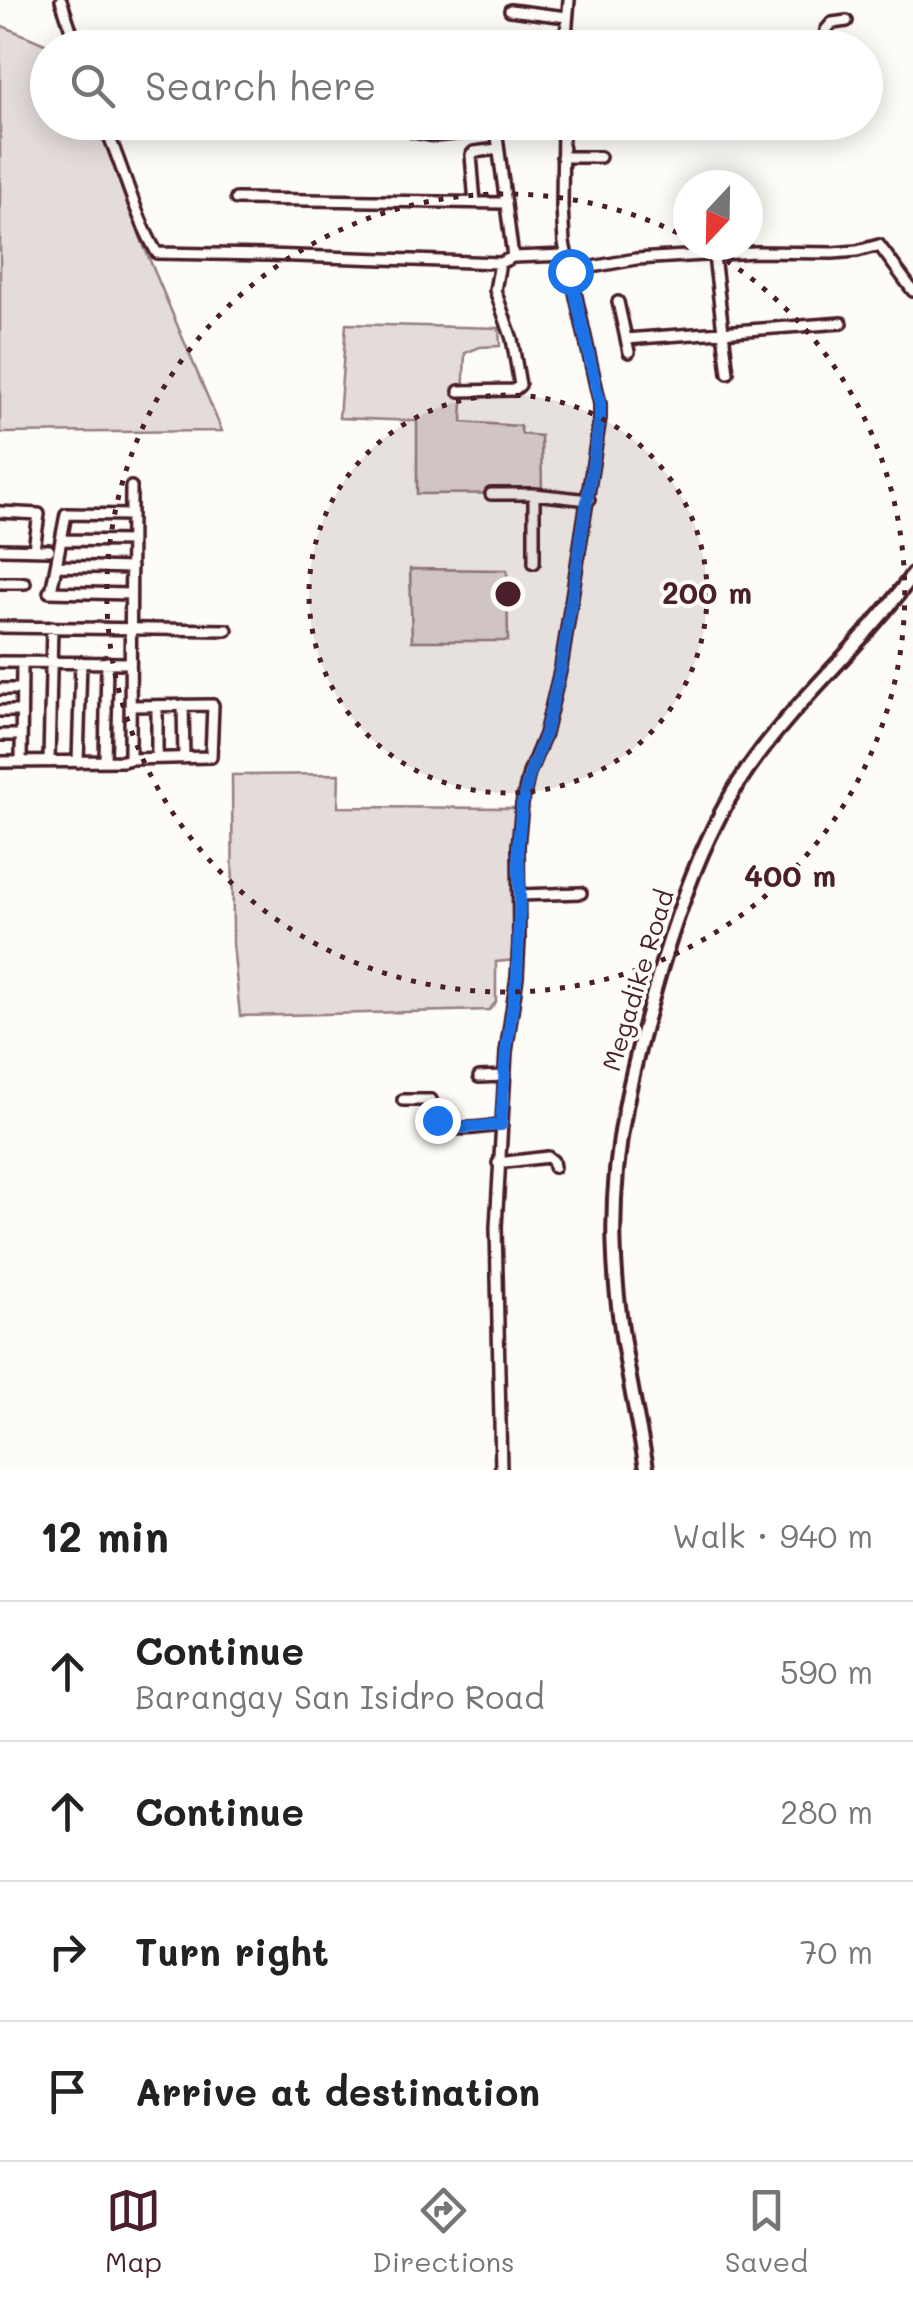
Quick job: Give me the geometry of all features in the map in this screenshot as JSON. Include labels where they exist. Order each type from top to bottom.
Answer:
[{"type":"main road","name":"Megadike Road","points":[[647,1470],[621,1334],[614,1202],[622,1116],[660,973],[691,881],[738,783],[770,738],[873,626],[913,574]]},
{"type":"street","points":[[61,0],[72,30]]},
{"type":"street","points":[[567,30],[569,0]]},
{"type":"street","points":[[510,10],[567,18]]},
{"type":"street","points":[[826,30],[832,23],[847,21]]},
{"type":"street","points":[[111,140],[133,204],[157,253],[500,264],[513,257],[566,255]]},
{"type":"street","points":[[497,140],[513,257]]},
{"type":"street","points":[[502,1470],[496,1227],[504,1076],[517,977],[518,846],[524,790],[545,734],[561,667],[599,432],[600,404],[566,255],[563,140]]},
{"type":"street","points":[[475,203],[471,156],[474,152],[498,150]]},
{"type":"street","points":[[562,157],[600,156]]},
{"type":"street","points":[[236,199],[505,203]]},
{"type":"street","points":[[763,252],[857,252],[879,245],[913,291]]},
{"type":"street","points":[[570,271],[636,259],[673,258]]},
{"type":"street","points":[[714,260],[728,373]]},
{"type":"street","points":[[459,391],[519,388],[512,338],[495,290],[500,264]]},
{"type":"street","points":[[618,302],[629,352]]},
{"type":"street","points":[[626,339],[842,323]]},
{"type":"street","points":[[130,759],[131,487]]},
{"type":"street","points":[[490,494],[589,500]]},
{"type":"street","points":[[534,494],[534,563]]},
{"type":"street","points":[[0,512],[38,514],[34,550]]},
{"type":"street","points":[[130,594],[50,592],[66,514],[131,515]]},
{"type":"street","points":[[62,540],[131,541]]},
{"type":"street","points":[[0,549],[49,550]]},
{"type":"street","points":[[57,566],[131,568]]},
{"type":"street","points":[[0,583],[25,583]]},
{"type":"street","points":[[0,627],[227,630]]},
{"type":"street","points":[[49,762],[52,627]]},
{"type":"street","points":[[0,662],[130,662]]},
{"type":"street","points":[[21,762],[22,662]]},
{"type":"street","points":[[78,762],[81,662]]},
{"type":"street","points":[[105,762],[107,662]]},
{"type":"street","points":[[0,688],[22,689]]},
{"type":"street","points":[[183,705],[184,758]]},
{"type":"street","points":[[0,762],[211,757],[213,705],[130,706]]},
{"type":"street","points":[[157,706],[157,758]]},
{"type":"street","points":[[0,711],[21,711]]},
{"type":"street","points":[[0,735],[22,735]]},
{"type":"street","points":[[520,895],[581,893]]},
{"type":"street","points":[[479,1077],[504,1076]]},
{"type":"street","points":[[403,1100],[432,1100],[443,1127],[501,1125]]},
{"type":"street","points":[[498,1163],[548,1157],[554,1167]]},
{"type":"shaded area","points":[[0,25],[30,38],[30,140],[104,140],[143,244],[222,431],[0,433]]},
{"type":"shaded area","points":[[346,324],[499,328],[500,346],[465,353],[462,422],[520,426],[522,434],[541,436],[542,493],[417,494],[417,421],[339,418]]},
{"type":"shaded area","points":[[410,569],[507,570],[508,641],[412,641]]},
{"type":"shaded area","points":[[339,774],[338,807],[516,808],[515,960],[496,962],[496,1002],[489,1010],[240,1016],[233,944],[232,775]]},
{"type":"route","points":[[437,1120],[443,1127],[455,1128],[501,1125],[517,977],[522,804],[561,667],[599,432],[600,404],[570,271]]}]
